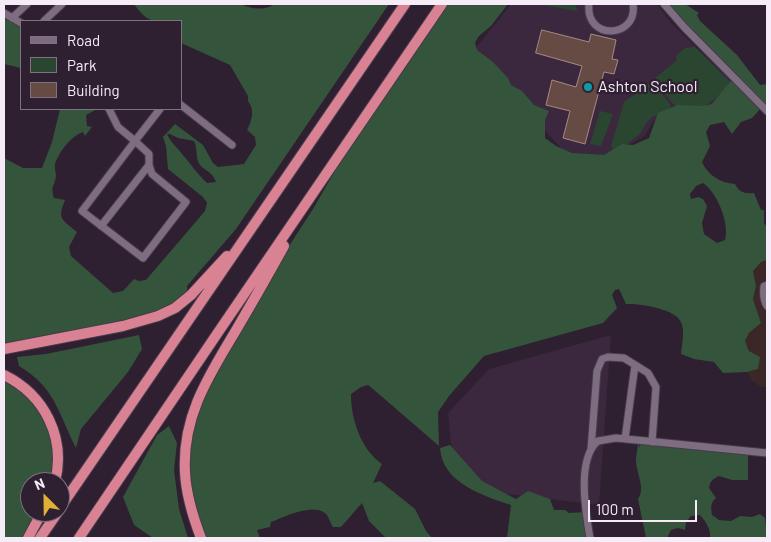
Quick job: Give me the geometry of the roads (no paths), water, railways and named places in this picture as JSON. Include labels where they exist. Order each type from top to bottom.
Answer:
[{"type":"highway","points":[[70,493],[405,4]]},
{"type":"highway","points":[[79,538],[442,4]]},
{"type":"highway","points":[[201,538],[189,501],[185,472],[186,446],[191,417],[203,388],[265,281],[307,202]]},
{"type":"highway","points":[[4,349],[133,324],[166,312],[183,302],[199,288],[259,219]]},
{"type":"highway","points":[[4,375],[28,391],[41,404],[56,438],[58,453],[56,472]]},
{"type":"highway","points":[[28,538],[37,522]]},
{"type":"highway","points":[[40,538],[51,522]]},
{"type":"street","points":[[12,18],[27,4]]},
{"type":"street","points":[[45,20],[62,4]]},
{"type":"street","points":[[589,4],[591,20],[596,26],[610,31],[618,30],[625,26],[633,13],[633,4]]},
{"type":"street","points":[[664,4],[690,34],[767,111]]},
{"type":"street","points":[[4,13],[20,22]]},
{"type":"street","points":[[182,106],[232,145]]},
{"type":"street","points":[[110,110],[118,127],[126,135],[135,141],[149,154],[149,165],[152,174],[186,202],[144,258],[82,211],[135,141],[159,110]]},
{"type":"street","points":[[101,226],[149,165]]},
{"type":"street","points":[[767,285],[764,286],[763,294],[764,303],[767,306]]},
{"type":"street","points":[[590,538],[585,511],[584,491],[591,450],[597,371],[602,359],[608,357],[624,358],[648,373],[656,387],[652,442]]},
{"type":"street","points":[[625,439],[635,365]]},
{"type":"street","points":[[591,450],[598,441],[606,438],[767,453]]},
{"type":"place","name":"Ashton School","points":[[588,87]]}]
